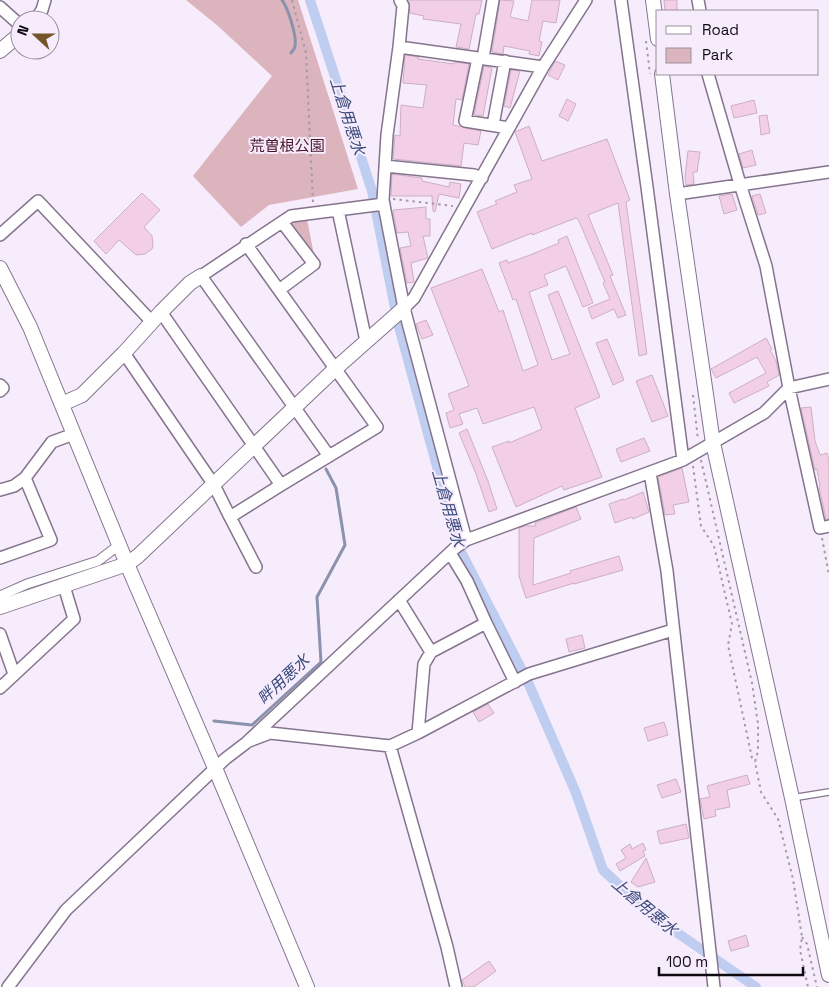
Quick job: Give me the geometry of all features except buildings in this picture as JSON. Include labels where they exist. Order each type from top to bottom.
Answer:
[{"type":"street","points":[[400,0],[403,6],[387,135],[384,202],[399,312],[466,540]]},
{"type":"street","points":[[493,0],[466,121],[509,128]]},
{"type":"street","points":[[0,607],[126,564],[138,556],[214,485],[253,445],[414,298],[543,67],[586,0]]},
{"type":"street","points":[[621,0],[687,458]]},
{"type":"street","points":[[653,0],[656,23]]},
{"type":"street","points":[[0,51],[10,42]]},
{"type":"street","points":[[399,47],[543,67]]},
{"type":"street","points":[[492,125],[505,61]]},
{"type":"street","points":[[662,75],[677,194],[713,443],[792,798],[829,975]]},
{"type":"street","points":[[708,75],[766,266],[789,388],[825,527]]},
{"type":"street","points":[[385,166],[474,175],[482,178]]},
{"type":"street","points":[[677,194],[829,172]]},
{"type":"street","points":[[0,235],[38,200],[156,317],[281,485]]},
{"type":"street","points":[[62,404],[82,395],[190,283],[246,244],[291,216],[368,207],[384,202]]},
{"type":"street","points":[[338,210],[366,341]]},
{"type":"street","points":[[279,290],[314,264],[282,222]]},
{"type":"street","points":[[230,517],[376,427],[246,244]]},
{"type":"street","points":[[0,269],[30,327],[126,564],[215,768],[307,987]]},
{"type":"street","points":[[201,276],[330,456]]},
{"type":"street","points":[[124,353],[214,485],[256,567]]},
{"type":"street","points":[[0,978],[8,987],[66,910],[215,768],[246,743],[256,731],[466,540],[687,458],[764,413],[789,388],[829,379]]},
{"type":"street","points":[[0,385],[3,388],[0,391]]},
{"type":"street","points":[[0,490],[14,486],[24,478],[52,442],[74,434]]},
{"type":"street","points":[[650,473],[667,570],[714,987]]},
{"type":"street","points":[[0,558],[51,540],[24,478]]},
{"type":"street","points":[[0,596],[27,584],[98,561],[119,545]]},
{"type":"street","points":[[453,550],[486,623],[521,678]]},
{"type":"street","points":[[0,688],[74,619],[64,586]]},
{"type":"street","points":[[400,600],[431,652]]},
{"type":"street","points":[[418,733],[424,664],[431,652],[486,623]]},
{"type":"street","points":[[246,743],[270,733],[390,746],[521,678],[674,630]]},
{"type":"street","points":[[0,634],[14,674]]},
{"type":"street","points":[[390,746],[447,947],[456,987]]},
{"type":"lane","points":[[792,798],[829,792]]},
{"type":"path","points":[[292,0],[306,53],[313,212]]},
{"type":"path","points":[[384,202],[395,199],[466,207]]},
{"type":"path","points":[[687,458],[701,526],[714,546],[732,624],[728,645],[752,758],[756,762]]},
{"type":"path","points":[[825,527],[829,575]]},
{"type":"path","points":[[802,937],[807,944],[816,987]]},
{"type":"green space","name":"荒曽根公園","points":[[186,0],[298,0],[358,189],[269,205],[241,227],[193,176],[272,76],[218,26]]},
{"type":"green space","points":[[307,219],[315,260],[286,224],[290,221]]},
{"type":"waterway","points":[[282,0],[295,36],[295,47],[291,53]]},
{"type":"waterway","name":"上倉用悪水","points":[[310,0],[372,191],[398,323],[459,548],[527,680],[576,793],[603,870],[634,899],[679,934],[756,987]]},
{"type":"waterway","name":"畔用悪水","points":[[214,721],[252,725],[321,662],[317,597],[345,545],[336,488],[326,469]]}]
